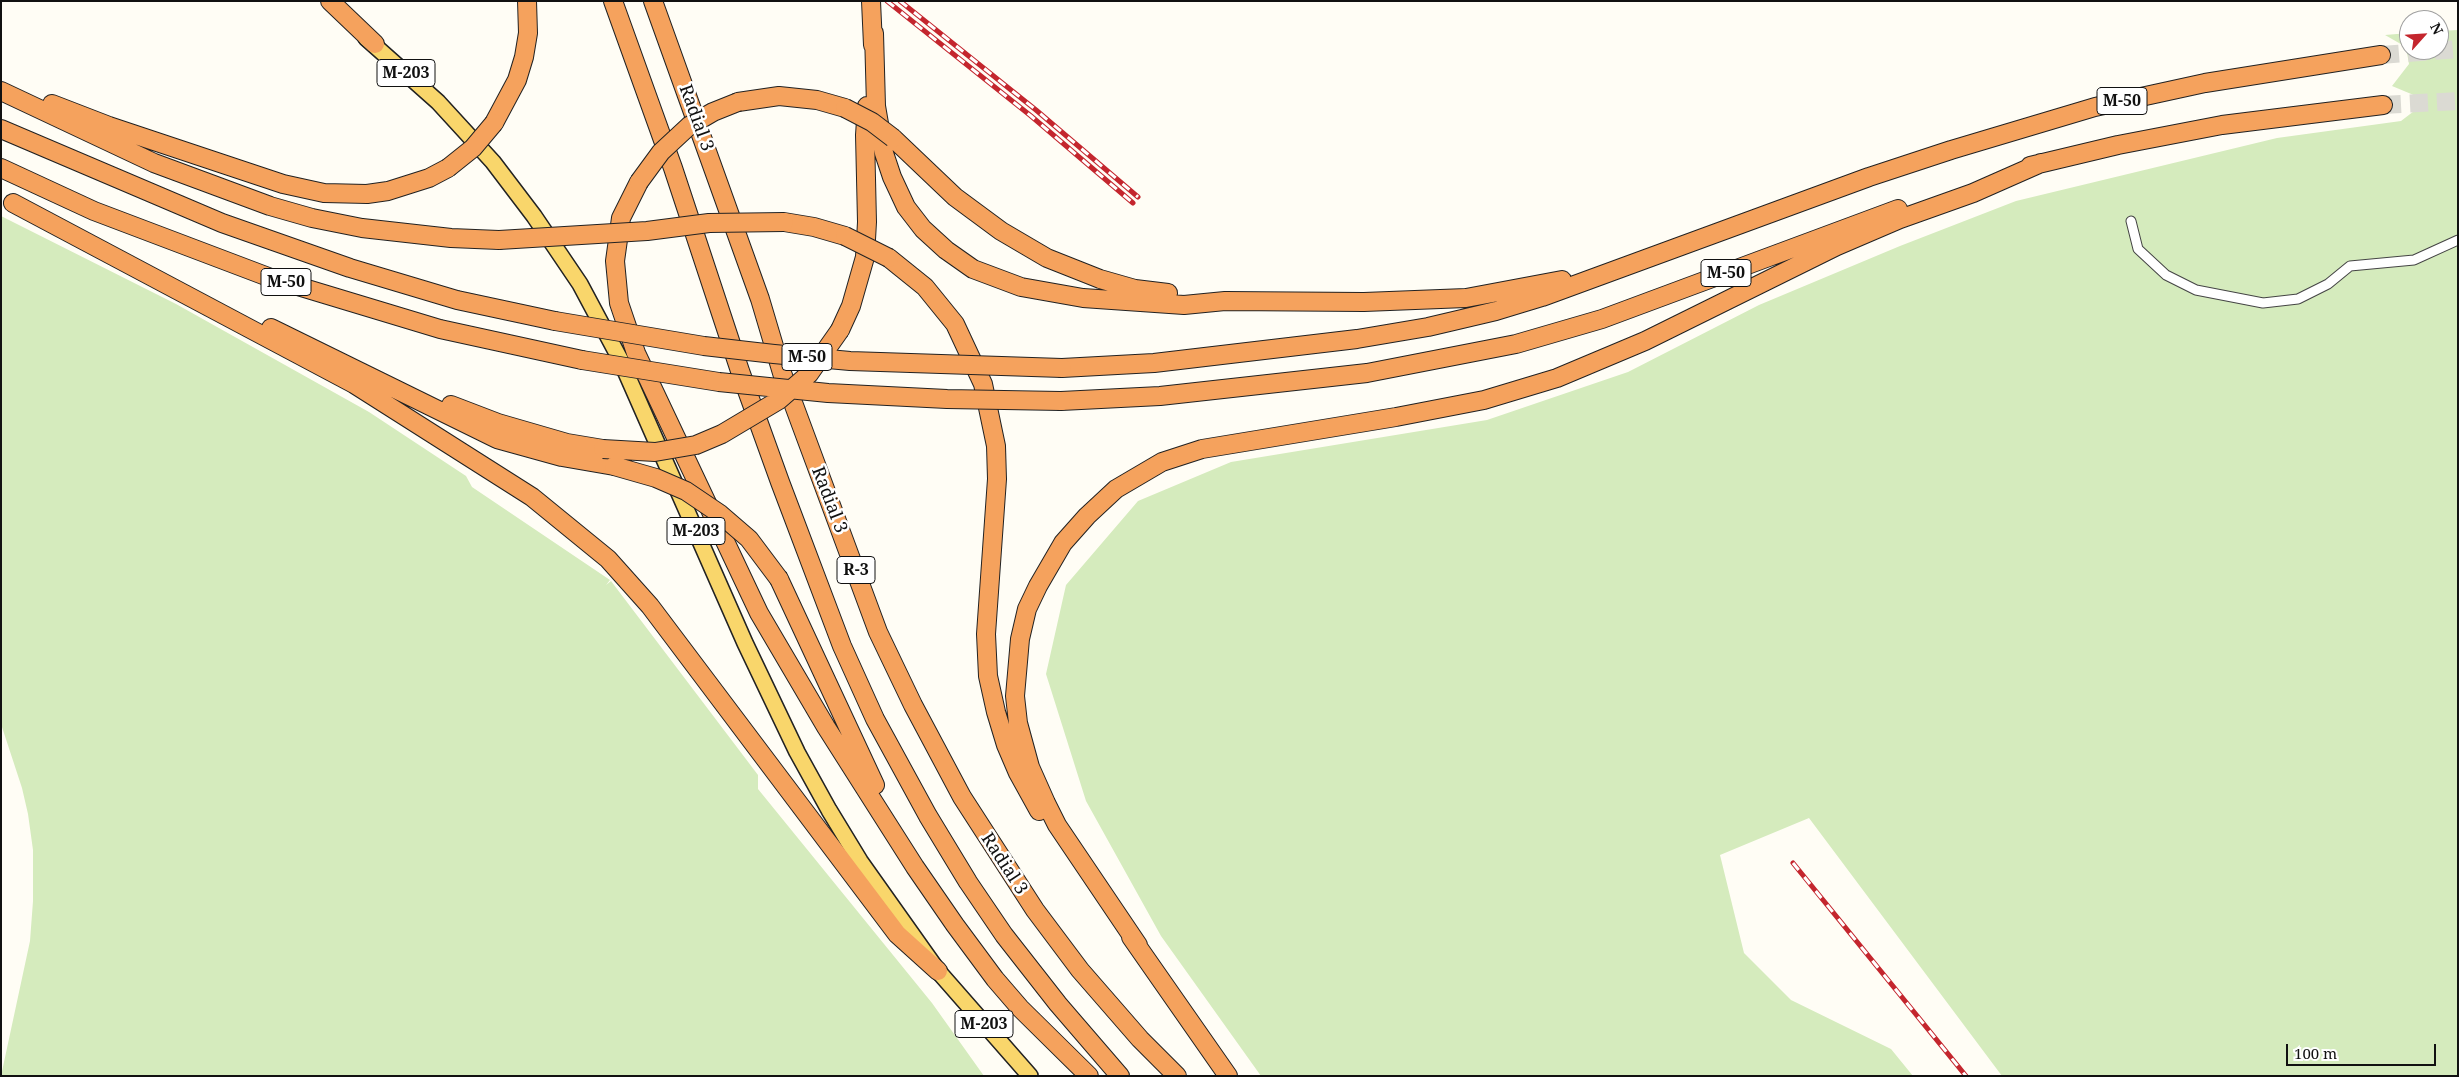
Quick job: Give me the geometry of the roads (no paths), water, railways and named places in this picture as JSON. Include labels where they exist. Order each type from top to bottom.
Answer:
[{"type":"highway","points":[[330,1],[375,44]]},
{"type":"highway","points":[[1,82],[109,126],[283,184],[324,193],[367,194],[388,191],[429,178],[448,168],[473,148],[494,123],[517,80],[524,57],[528,33],[527,1]]},
{"type":"highway","name":"R-3","points":[[613,1],[674,168],[740,371],[780,482],[842,646],[875,719],[928,816],[968,882],[999,928],[1058,1004],[1120,1076]]},
{"type":"highway","name":"Radial 3","points":[[653,1],[760,299],[782,374],[878,632],[912,704],[962,797],[1035,910],[1080,970],[1140,1039],[1177,1076]]},
{"type":"highway","points":[[871,1],[874,30],[876,106],[884,153],[892,177],[906,207],[923,229],[946,250],[973,269],[1030,288],[1083,298],[1184,305],[1225,301],[1364,302],[1466,298],[1514,291],[1583,275],[1609,273]]},
{"type":"highway","points":[[361,371],[498,423],[567,443],[602,449],[655,452],[696,444],[742,424],[779,400],[809,374],[840,330],[852,306],[865,258],[867,222],[865,135],[874,30]]},
{"type":"highway","name":"M-50","points":[[1,129],[222,223],[350,268],[457,300],[555,321],[704,346],[774,354],[859,361],[1062,368],[1154,363],[1366,338],[1496,311],[1609,273],[1878,174],[1950,150],[2095,107],[2205,83],[2381,56]]},
{"type":"highway","points":[[1,91],[154,163],[270,206],[312,218],[362,228],[451,238],[499,240],[628,232],[709,223],[784,222],[814,227],[845,236],[889,258],[925,287],[955,324],[983,384],[996,446],[997,479],[986,634],[988,676],[1006,745],[1034,802],[1062,848],[1138,945]]},
{"type":"highway","points":[[1089,1076],[1020,1008],[995,979],[954,925],[826,727],[754,605],[636,352],[620,303],[615,261],[621,218],[639,182],[660,152],[689,126],[713,112],[738,102],[779,96],[817,100],[845,108],[872,122],[893,138],[955,197],[1001,231],[1047,258],[1100,279],[1135,289],[1225,301]]},
{"type":"highway","name":"M-50","points":[[1,168],[94,211],[271,278],[440,329],[582,360],[719,382],[828,393],[947,399],[1061,401],[1160,396],[1368,373],[1516,344],[1602,319],[1870,218],[2041,163],[2118,145],[2222,125],[2383,105]]},
{"type":"highway","points":[[1228,1076],[1057,825],[1030,766],[1018,723],[1015,696],[1020,639],[1027,609],[1063,543],[1087,516],[1116,489],[1162,462],[1202,449],[1484,400],[1557,378],[1645,341],[1837,246],[1900,219],[1973,193],[2041,163]]},
{"type":"highway","points":[[7,200],[497,439],[562,457],[614,466],[656,478],[686,491],[720,514],[749,540],[778,579],[822,668],[866,770],[920,863],[956,918],[999,977],[1045,1030],[1089,1076]]},
{"type":"highway","points":[[7,200],[354,384],[532,497],[608,559],[650,606],[897,934],[938,971]]},
{"type":"main road","name":"M-203","points":[[320,1],[375,44],[438,102],[494,162],[534,216],[580,284],[620,359],[745,643],[797,752],[860,862],[938,971],[1030,1076]]},
{"type":"street","points":[[2131,221],[2138,249],[2166,275],[2196,290],[2263,303],[2298,299],[2328,284],[2350,266],[2414,260],[2458,240]]},
{"type":"tunnel","points":[[2381,55],[2458,49]]},
{"type":"tunnel","points":[[2383,105],[2458,101]]},
{"type":"railway","points":[[887,1],[1031,116],[1133,203]]},
{"type":"railway","points":[[900,1],[1036,110],[1138,197]]},
{"type":"railway","points":[[1793,863],[1966,1076]]}]
